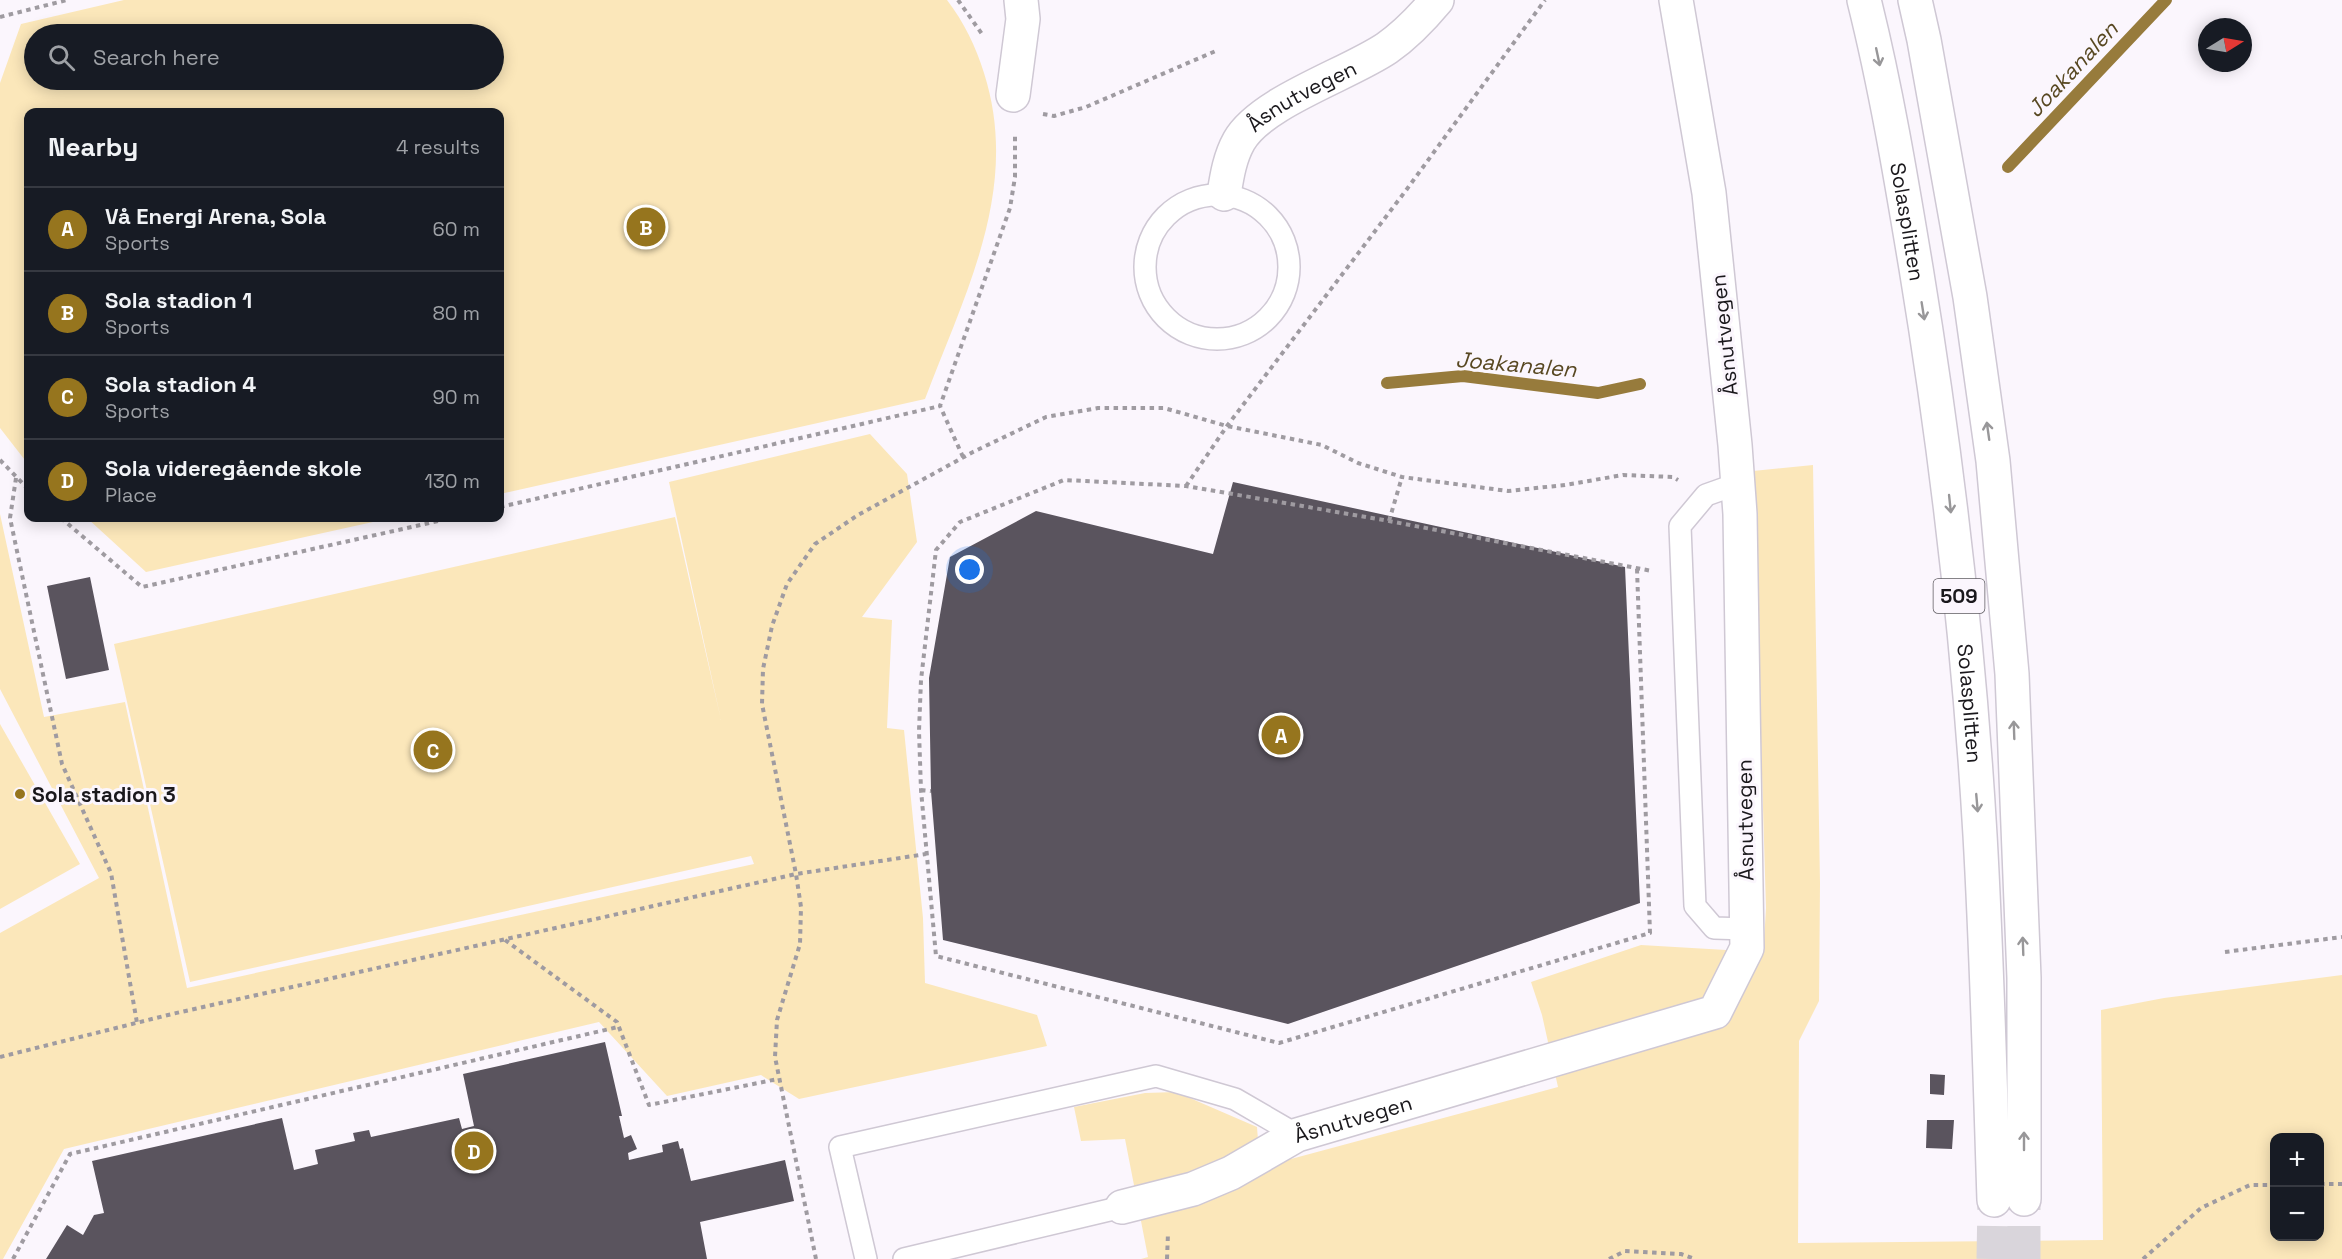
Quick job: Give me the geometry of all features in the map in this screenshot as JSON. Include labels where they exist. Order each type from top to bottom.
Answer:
[{"type":"main road","points":[[1013,94],[1023,19],[1021,0]]},
{"type":"main road","name":"Åsnutvegen","points":[[1224,194],[1228,166],[1240,140],[1254,123],[1275,108],[1386,48],[1417,24],[1437,0]]},
{"type":"main road","name":"Åsnutvegen","points":[[1122,1207],[1202,1185],[1231,1173],[1297,1136],[1714,1012],[1747,948],[1741,557],[1737,484],[1709,193],[1676,0]]},
{"type":"main road","name":"Solasplitten","points":[[1864,0],[1877,52],[1902,186],[1946,466],[1968,679],[2009,1199],[2024,978],[2009,639],[1993,461],[1970,297],[1931,75],[1915,0]]},
{"type":"lane","points":[[1224,194],[1247,200],[1266,213],[1281,232],[1289,255],[1288,278],[1281,301],[1267,320],[1247,333],[1224,340],[1201,338],[1178,329],[1160,313],[1148,292],[1143,267],[1148,243],[1159,222],[1177,205],[1200,195],[1224,194]]},
{"type":"lane","points":[[1737,484],[1706,495],[1680,526],[1695,906],[1714,928],[1747,929]]},
{"type":"lane","points":[[866,1259],[840,1147],[1156,1076],[1235,1099],[1297,1136]]},
{"type":"lane","points":[[904,1259],[1122,1207]]},
{"type":"path","points":[[0,17],[67,0]]},
{"type":"path","points":[[958,0],[987,42]]},
{"type":"path","points":[[1186,486],[1227,426],[1407,189],[1545,0]]},
{"type":"path","points":[[1013,94],[1033,111],[1054,116],[1086,107],[1218,50]]},
{"type":"path","points":[[963,457],[940,406],[1010,208],[1015,177],[1013,94]]},
{"type":"path","points":[[504,506],[940,406]]},
{"type":"path","points":[[816,1259],[775,1057],[777,1020],[800,944],[801,908],[762,704],[763,669],[770,636],[787,584],[815,544],[858,515],[963,457],[1046,417],[1098,408],[1164,408],[1227,426],[1322,445],[1358,463],[1402,477],[1508,491],[1565,485],[1623,475],[1673,477],[1706,495]]},
{"type":"path","points":[[0,460],[24,485]]},
{"type":"path","points":[[1389,521],[1402,477]]},
{"type":"path","points":[[16,478],[10,518],[62,764],[111,873],[137,1023]]},
{"type":"path","points":[[1637,568],[1650,933],[1279,1043],[936,956],[921,790],[919,731],[921,680],[936,550],[960,522],[1064,480],[1186,486],[1389,521],[1637,568],[1682,577]]},
{"type":"path","points":[[66,522],[142,587],[434,522]]},
{"type":"path","points":[[921,790],[931,792]]},
{"type":"path","points":[[0,1056],[796,874],[926,854]]},
{"type":"path","points":[[2225,952],[2342,937]]},
{"type":"path","points":[[505,940],[617,1022],[649,1105],[778,1079]]},
{"type":"path","points":[[13,1259],[70,1154],[618,1027]]},
{"type":"path","points":[[2324,1184],[2342,1184]]},
{"type":"path","points":[[2143,1259],[2201,1208],[2250,1185],[2270,1185]]},
{"type":"path","points":[[1610,1259],[1626,1251],[1681,1254],[1695,1259]]},
{"type":"shaded area","points":[[124,0],[947,0],[969,35],[984,73],[994,116],[996,158],[992,199],[983,240],[971,280],[925,399],[504,493],[504,108],[24,108],[24,459],[0,428],[0,83],[21,24]]},
{"type":"shaded area","points":[[870,434],[907,474],[917,542],[862,617],[892,620],[887,728],[904,730],[923,918],[925,983],[1037,1015],[1047,1046],[799,1099],[761,1075],[667,1096],[599,1022],[64,1149],[3,1259],[0,1259],[0,933],[99,878],[0,689],[0,514],[44,717],[125,702],[187,988],[754,864],[751,856],[190,982],[114,644],[675,517],[721,720],[669,482]]},
{"type":"shaded area","points":[[1813,465],[1820,883],[1819,1001],[1799,1041],[1798,1243],[2103,1240],[2101,1010],[2164,998],[2342,975],[2342,1259],[1141,1259],[1148,1257],[1125,1139],[1081,1141],[1074,1107],[1145,1093],[1176,1092],[1257,1127],[1258,1140],[1291,1159],[1558,1087],[1542,1015],[1531,982],[1641,945],[1726,950],[1764,942],[1766,908],[1753,471]]},
{"type":"shaded area","points":[[91,522],[373,522],[146,572]]},
{"type":"shaded area","name":"Sola stadion 3","points":[[0,724],[80,864],[0,909]]},
{"type":"building","points":[[1233,482],[1625,567],[1640,903],[1288,1024],[943,940],[931,791],[929,678],[950,557],[1036,511],[1213,554]]},
{"type":"building","points":[[90,577],[109,670],[66,679],[47,586]]},
{"type":"building","points":[[605,1042],[622,1116],[619,1116],[624,1138],[631,1135],[637,1149],[628,1153],[629,1160],[663,1152],[662,1145],[678,1141],[680,1149],[683,1148],[691,1181],[785,1160],[794,1201],[700,1222],[707,1259],[46,1259],[67,1225],[83,1235],[94,1215],[104,1213],[92,1161],[282,1118],[294,1170],[318,1164],[315,1150],[355,1141],[353,1133],[369,1130],[371,1137],[459,1118],[462,1129],[474,1126],[463,1074]]},
{"type":"building","points":[[1930,1074],[1945,1075],[1944,1095],[1930,1094]]},
{"type":"building","points":[[1927,1120],[1954,1120],[1952,1149],[1926,1148]]},
{"type":"waterway","name":"Joakanalen","points":[[2008,167],[2166,0]]},
{"type":"waterway","name":"Joakanalen","points":[[1387,383],[1463,376],[1598,393],[1640,384]]},
{"type":"tunnel","points":[[2024,1199],[2024,1259]]},
{"type":"tunnel","points":[[1993,1259],[1994,1200]]},
{"type":"place","name":"Sola stadion 1","points":[[646,227]]},
{"type":"place","name":"Vå Energi Arena, Sola","points":[[1281,735]]},
{"type":"place","name":"Sola stadion 4","points":[[433,750]]},
{"type":"place","name":"Sola stadion 3","points":[[20,794]]},
{"type":"place","name":"Sola videregående skole","points":[[474,1151]]}]
